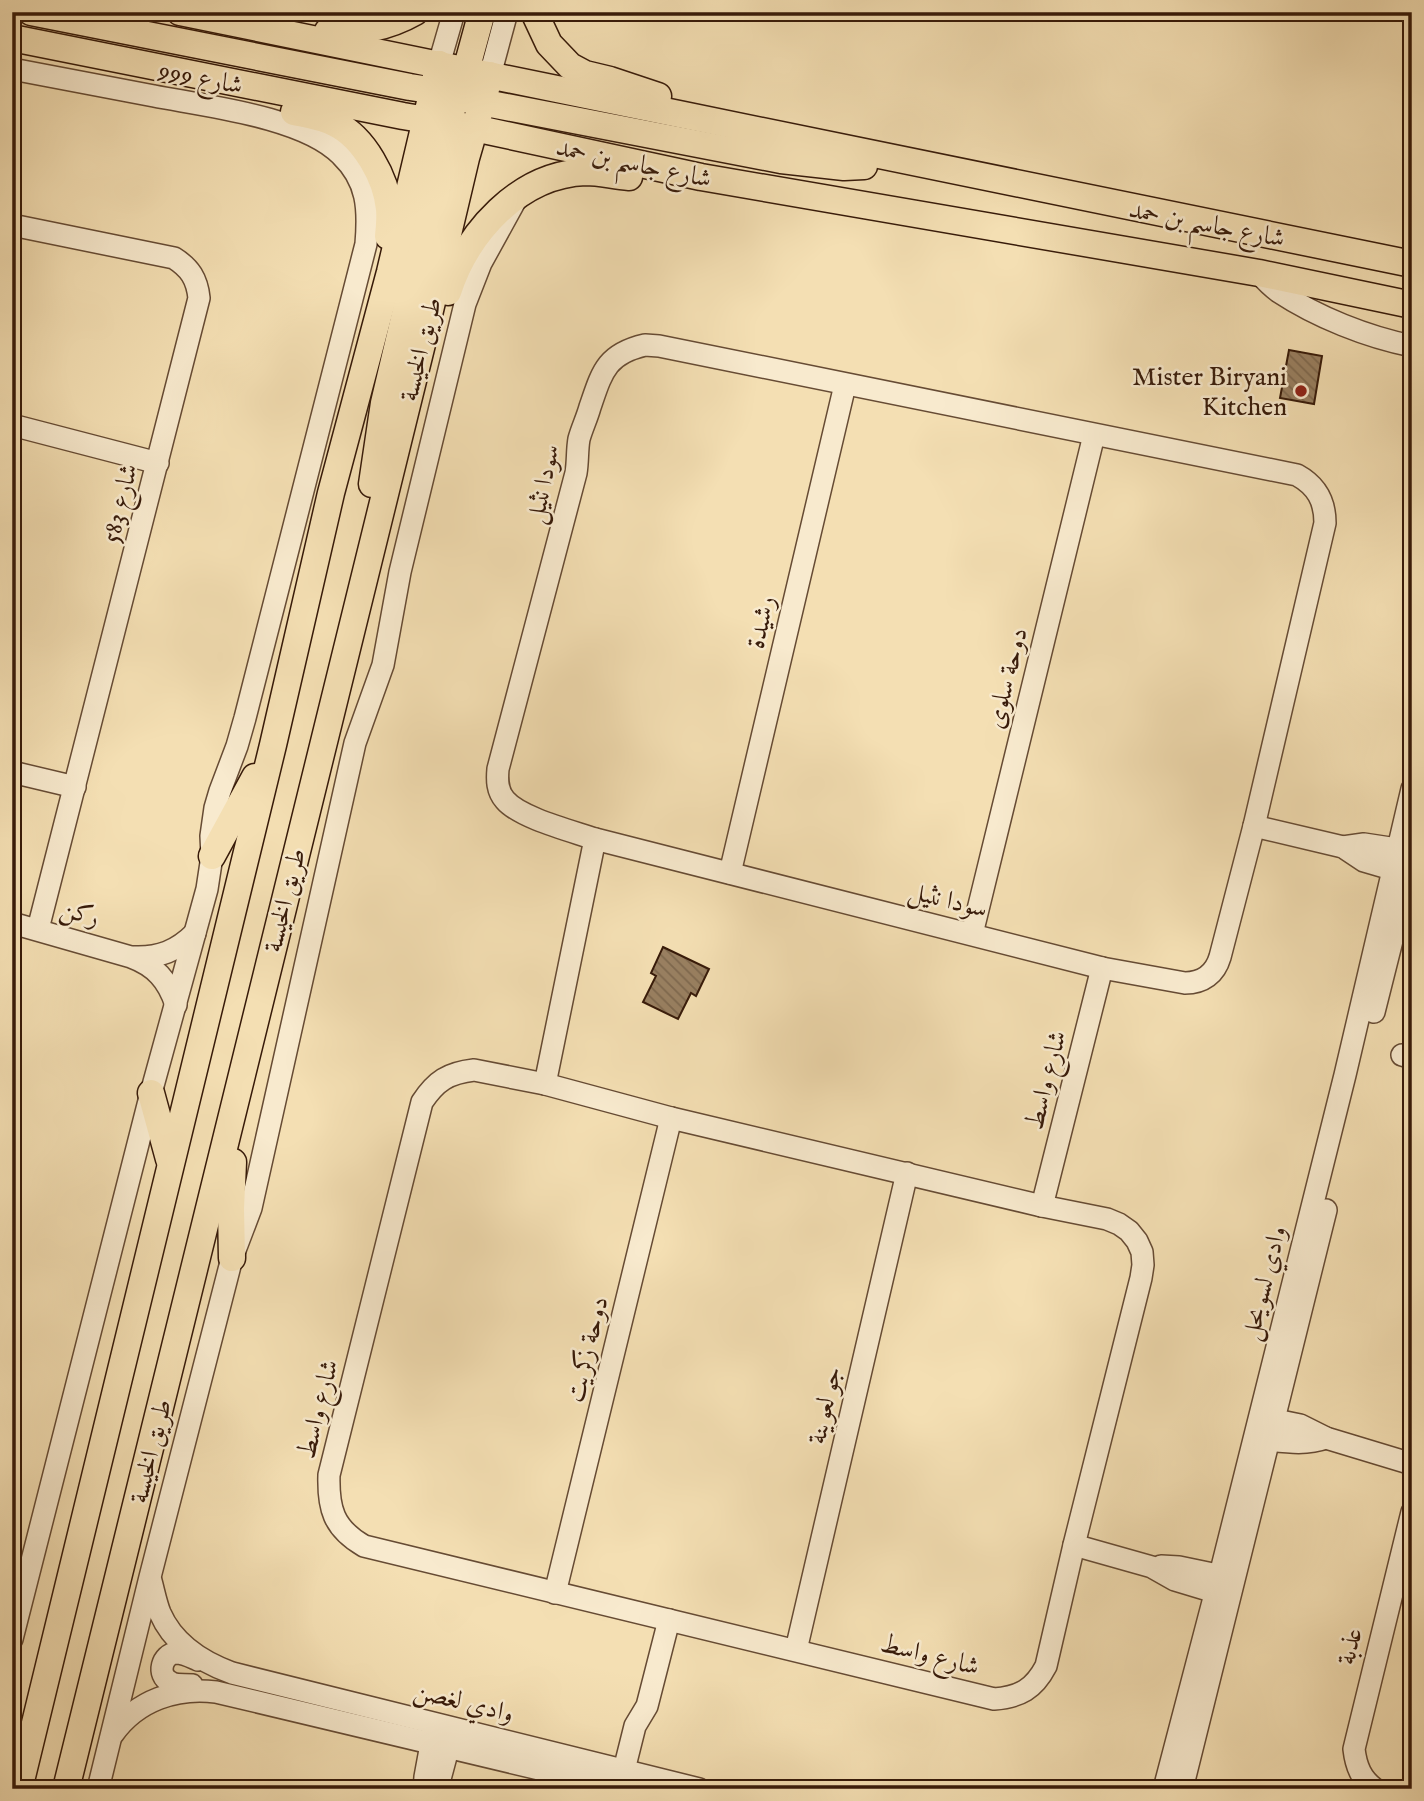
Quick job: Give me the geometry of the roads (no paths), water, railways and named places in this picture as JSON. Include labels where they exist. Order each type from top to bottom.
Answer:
[{"type":"main road","points":[[31,12],[459,100],[781,160],[844,167],[897,161]]},
{"type":"main road","name":"شارع جاسم بن حمد","points":[[180,12],[439,64],[459,100],[701,177],[1259,273],[1412,305]]},
{"type":"main road","points":[[285,33],[320,30],[353,32],[402,20],[415,12]]},
{"type":"main road","points":[[367,566],[372,487],[384,403],[482,12]]},
{"type":"main road","points":[[534,12],[549,44],[570,66],[585,74],[651,93],[699,119]]},
{"type":"main road","name":"شارع جاسم بن حمد","points":[[12,38],[233,82],[699,119],[1412,264]]},
{"type":"main road","points":[[233,82],[270,106],[339,125],[359,142],[374,166],[387,199],[389,220],[386,255],[390,272]]},
{"type":"main road","name":"طريق الخيسة","points":[[19,1789],[19,1771],[273,745],[331,493],[390,272],[459,100]]},
{"type":"main road","name":"طريق الخيسة","points":[[66,1789],[423,340],[459,100]]},
{"type":"main road","points":[[423,340],[437,321],[454,274],[470,244],[501,209],[539,183],[568,174],[586,172],[645,178],[701,177]]},
{"type":"main road","points":[[212,856],[273,745]]},
{"type":"main road","points":[[152,1093],[170,1164]]},
{"type":"main road","points":[[231,1120],[234,1140],[232,1258]]},
{"type":"street","points":[[439,64],[454,12]]},
{"type":"street","name":"طريق الخيسة","points":[[459,100],[507,12]]},
{"type":"street","name":"شارع 999","points":[[12,69],[231,111],[293,126],[328,143],[341,154],[359,178],[365,196],[368,216],[366,244],[240,737],[219,791],[212,823],[212,856]]},
{"type":"street","name":"طريق الخيسة","points":[[98,1789],[232,1258],[251,1208],[355,743],[383,665],[400,572],[465,304],[481,263],[516,198]]},
{"type":"street","name":"شارع 583","points":[[12,225],[174,258],[192,274],[198,286],[199,298],[38,929]]},
{"type":"street","name":"شارع جاسم بن حمد","points":[[1259,273],[1277,290],[1325,316],[1361,332],[1412,346]]},
{"type":"street","name":"سودا نثيل","points":[[652,346],[845,385],[1297,475],[1316,489],[1325,511],[1325,523],[1254,827],[1218,965],[1210,975],[1197,982],[1185,983],[1102,968],[595,839],[522,813],[505,800],[497,778],[502,755],[576,472],[579,439],[601,376],[608,364],[632,348],[652,346]]},
{"type":"street","name":"رشيدة","points":[[730,873],[845,385]]},
{"type":"street","points":[[12,425],[158,463]]},
{"type":"street","name":"دوحة سلوى","points":[[972,934],[1094,435]]},
{"type":"street","points":[[12,772],[75,787]]},
{"type":"street","name":"وادي لسويحل","points":[[1164,1789],[1224,1586],[1264,1429],[1345,1074],[1404,861],[1412,789]]},
{"type":"street","points":[[1254,827],[1343,847],[1364,844],[1404,861]]},
{"type":"street","points":[[545,1084],[595,839]]},
{"type":"street","points":[[12,1639],[195,933],[212,856]]},
{"type":"street","name":"ركن","points":[[12,923],[144,962],[165,979],[176,1004]]},
{"type":"street","name":"ركن","points":[[131,957],[166,953],[185,943],[195,933]]},
{"type":"street","name":"شارع واسط","points":[[1042,1206],[1102,968]]},
{"type":"street","name":"شارع واسط","points":[[474,1070],[545,1084],[671,1118],[1107,1219],[1129,1231],[1137,1241],[1142,1252],[1143,1265],[1046,1666],[1040,1678],[1019,1695],[994,1699],[555,1593],[364,1546],[345,1532],[332,1510],[329,1475],[422,1102],[430,1089],[442,1079],[458,1072],[474,1070]]},
{"type":"street","name":"دوحة زكريت","points":[[555,1593],[671,1118]]},
{"type":"street","name":"جو لعوينة","points":[[796,1650],[907,1173]]},
{"type":"street","points":[[1264,1429],[1302,1443],[1326,1438],[1412,1464]]},
{"type":"street","name":"عذبة","points":[[1375,1789],[1361,1774],[1353,1749],[1412,1512]]},
{"type":"street","points":[[1074,1545],[1152,1567],[1170,1565],[1224,1586]]},
{"type":"street","name":"وادي لغصن","points":[[150,1577],[159,1610],[171,1632],[188,1648],[216,1667]]},
{"type":"street","name":"وادي لسويحل","points":[[1182,1789],[1224,1586]]},
{"type":"street","points":[[628,1782],[635,1726],[647,1706],[669,1620]]},
{"type":"street","name":"وادي لغصن","points":[[442,1735],[216,1692],[198,1686],[171,1683],[165,1679],[162,1665],[165,1658],[178,1653],[232,1673],[442,1735],[628,1782],[699,1789]]},
{"type":"street","name":"وادي لغصن","points":[[110,1739],[126,1719],[159,1698],[187,1691],[216,1692]]},
{"type":"street","points":[[424,1789],[442,1735]]},
{"type":"street","points":[[435,1789],[442,1735]]},
{"type":"place","name":"Mister Biryani Kitchen","points":[[1301,391]]}]
